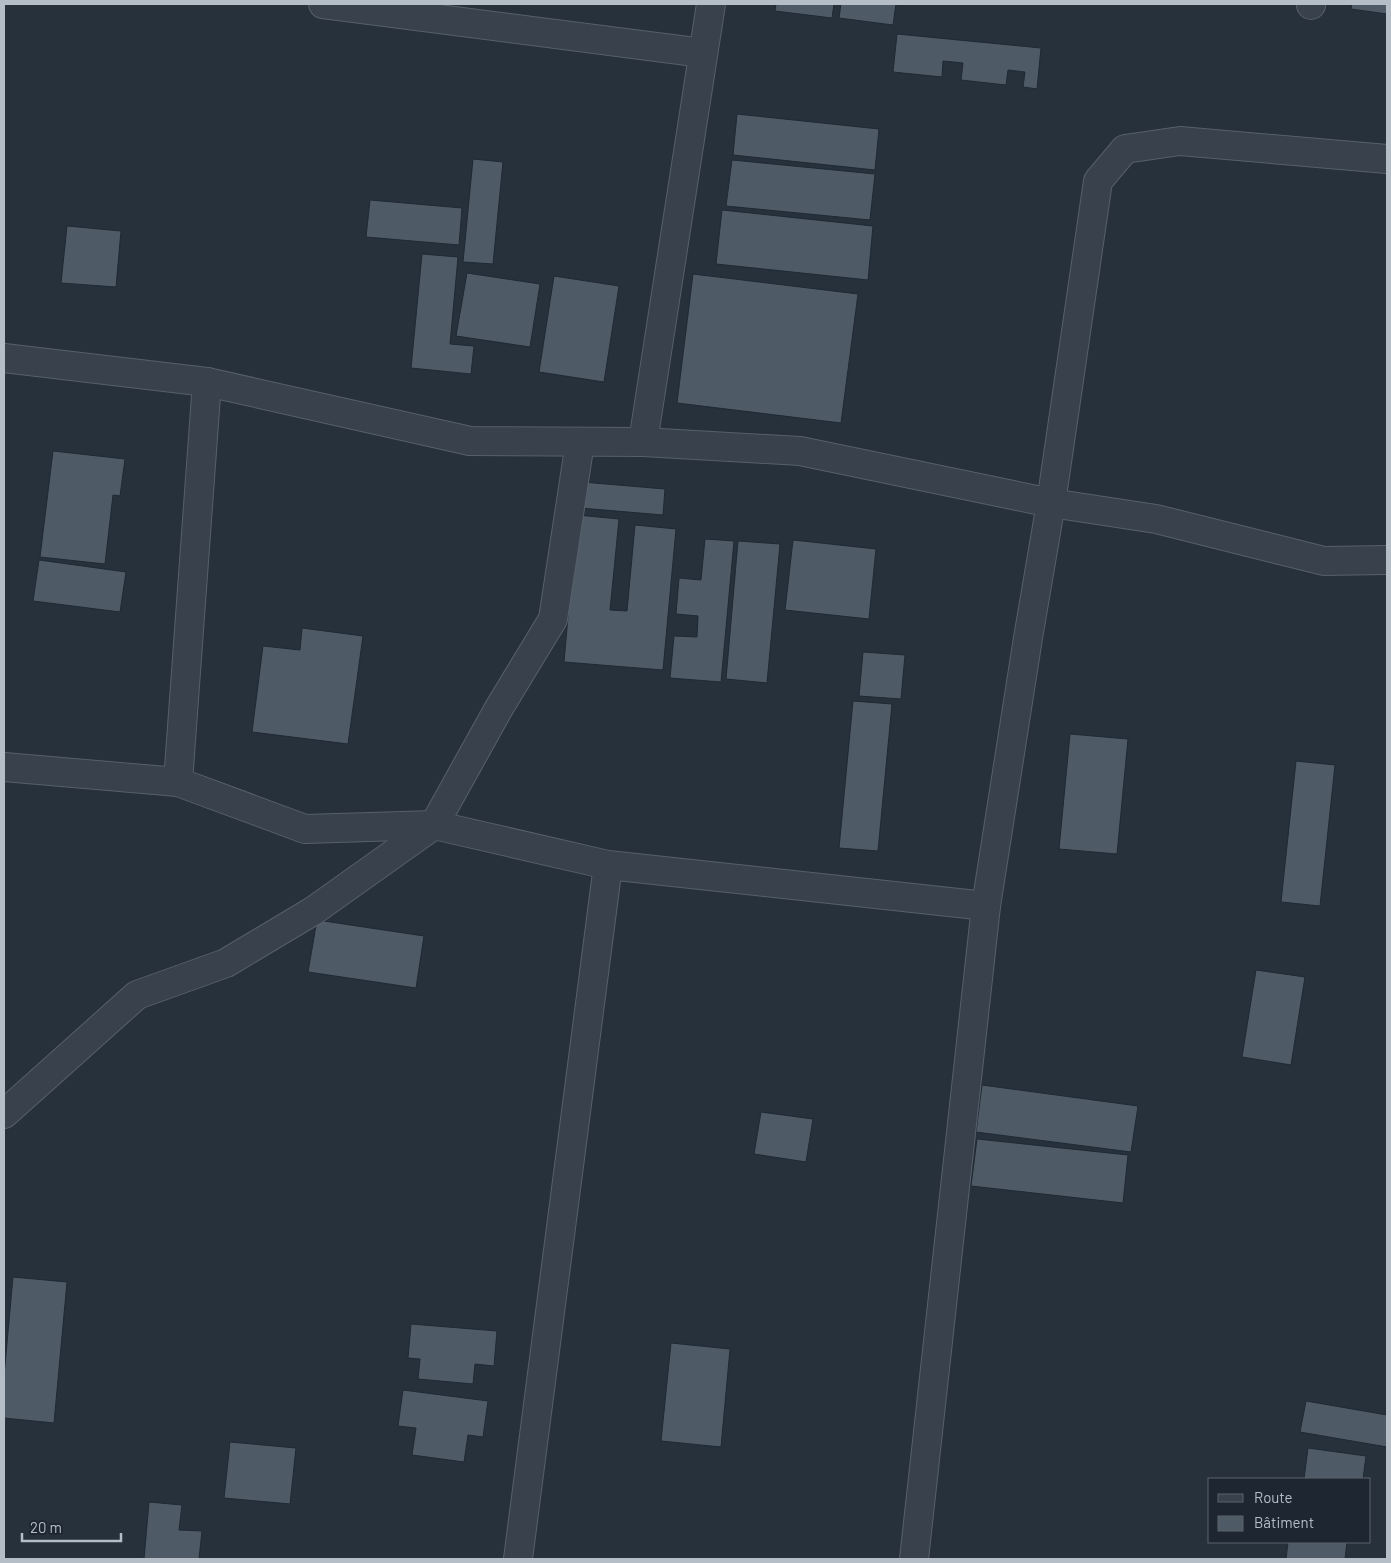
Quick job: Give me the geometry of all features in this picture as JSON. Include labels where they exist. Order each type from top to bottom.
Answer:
[{"type":"street","points":[[323,4],[703,53]]},
{"type":"street","points":[[644,442],[711,4]]},
{"type":"street","points":[[914,1559],[986,906],[1051,504],[1098,181],[1125,150],[1180,141],[1387,159]]},
{"type":"street","points":[[4,358],[207,382],[470,441],[644,442],[800,452],[1051,504],[1156,519],[1324,561],[1387,560]]},
{"type":"street","points":[[178,782],[207,382]]},
{"type":"street","points":[[4,1114],[136,996],[226,963],[314,911],[434,825],[499,708],[553,619],[580,442]]},
{"type":"street","points":[[4,767],[178,782],[305,829],[434,825],[608,865],[986,906]]},
{"type":"street","points":[[518,1559],[608,865]]},
{"type":"building","points":[[776,4],[834,4],[832,18],[775,11]]},
{"type":"building","points":[[841,4],[896,4],[893,25],[839,18]]},
{"type":"building","points":[[1352,4],[1387,4],[1387,14],[1351,9]]},
{"type":"building","points":[[897,34],[1041,48],[1037,89],[1023,87],[1025,72],[1008,70],[1006,85],[961,80],[963,63],[943,61],[942,77],[893,72]]},
{"type":"building","points":[[737,114],[879,129],[875,170],[733,155]]},
{"type":"building","points":[[473,159],[503,162],[493,264],[463,262]]},
{"type":"building","points":[[732,160],[875,174],[870,220],[726,206]]},
{"type":"building","points":[[370,200],[462,208],[459,245],[366,237]]},
{"type":"building","points":[[722,210],[873,226],[868,280],[716,264]]},
{"type":"building","points":[[67,226],[121,231],[116,287],[61,283]]},
{"type":"building","points":[[422,254],[458,257],[450,344],[474,346],[471,374],[411,368]]},
{"type":"building","points":[[467,273],[540,284],[530,347],[456,336]]},
{"type":"building","points":[[693,274],[858,294],[841,423],[677,403]]},
{"type":"building","points":[[554,276],[619,286],[604,382],[539,372]]},
{"type":"building","points":[[53,451],[125,459],[120,496],[113,495],[105,564],[40,557]]},
{"type":"building","points":[[582,482],[665,489],[663,515],[580,508]]},
{"type":"building","points":[[577,515],[619,519],[610,610],[627,611],[635,525],[676,529],[663,670],[564,662]]},
{"type":"building","points":[[705,539],[734,541],[721,682],[670,678],[674,636],[697,637],[698,616],[676,614],[679,578],[701,580]]},
{"type":"building","points":[[793,540],[876,549],[869,619],[785,610]]},
{"type":"building","points":[[738,541],[780,544],[767,683],[726,679]]},
{"type":"building","points":[[39,560],[126,572],[120,612],[33,601]]},
{"type":"building","points":[[302,628],[363,636],[348,744],[252,732],[263,646],[300,650]]},
{"type":"building","points":[[863,652],[905,655],[901,699],[859,696]]},
{"type":"building","points":[[853,701],[892,704],[878,851],[839,848]]},
{"type":"building","points":[[1070,734],[1128,739],[1117,854],[1059,849]]},
{"type":"building","points":[[1296,761],[1335,765],[1320,906],[1281,902]]},
{"type":"building","points":[[317,920],[424,936],[416,988],[308,972]]},
{"type":"building","points":[[1256,970],[1305,977],[1291,1065],[1242,1057]]},
{"type":"building","points":[[982,1085],[1138,1106],[1131,1152],[976,1132]]},
{"type":"building","points":[[761,1112],[813,1119],[806,1162],[754,1154]]},
{"type":"building","points":[[977,1139],[1128,1155],[1123,1203],[971,1186]]},
{"type":"building","points":[[13,1277],[67,1282],[54,1423],[4,1418],[4,1376]]},
{"type":"building","points":[[411,1324],[497,1331],[494,1366],[475,1364],[473,1384],[418,1379],[420,1359],[408,1358]]},
{"type":"building","points":[[671,1343],[730,1349],[721,1447],[661,1441]]},
{"type":"building","points":[[403,1390],[488,1401],[483,1437],[468,1435],[464,1462],[412,1455],[416,1428],[398,1426]]},
{"type":"building","points":[[1306,1401],[1387,1415],[1387,1447],[1300,1432]]},
{"type":"building","points":[[230,1442],[296,1448],[290,1504],[224,1498]]},
{"type":"building","points":[[1308,1448],[1366,1456],[1363,1478],[1304,1478]]},
{"type":"building","points":[[149,1502],[182,1505],[179,1530],[202,1531],[199,1559],[144,1559]]},
{"type":"building","points":[[1288,1543],[1347,1543],[1345,1559],[1286,1559]]}]
